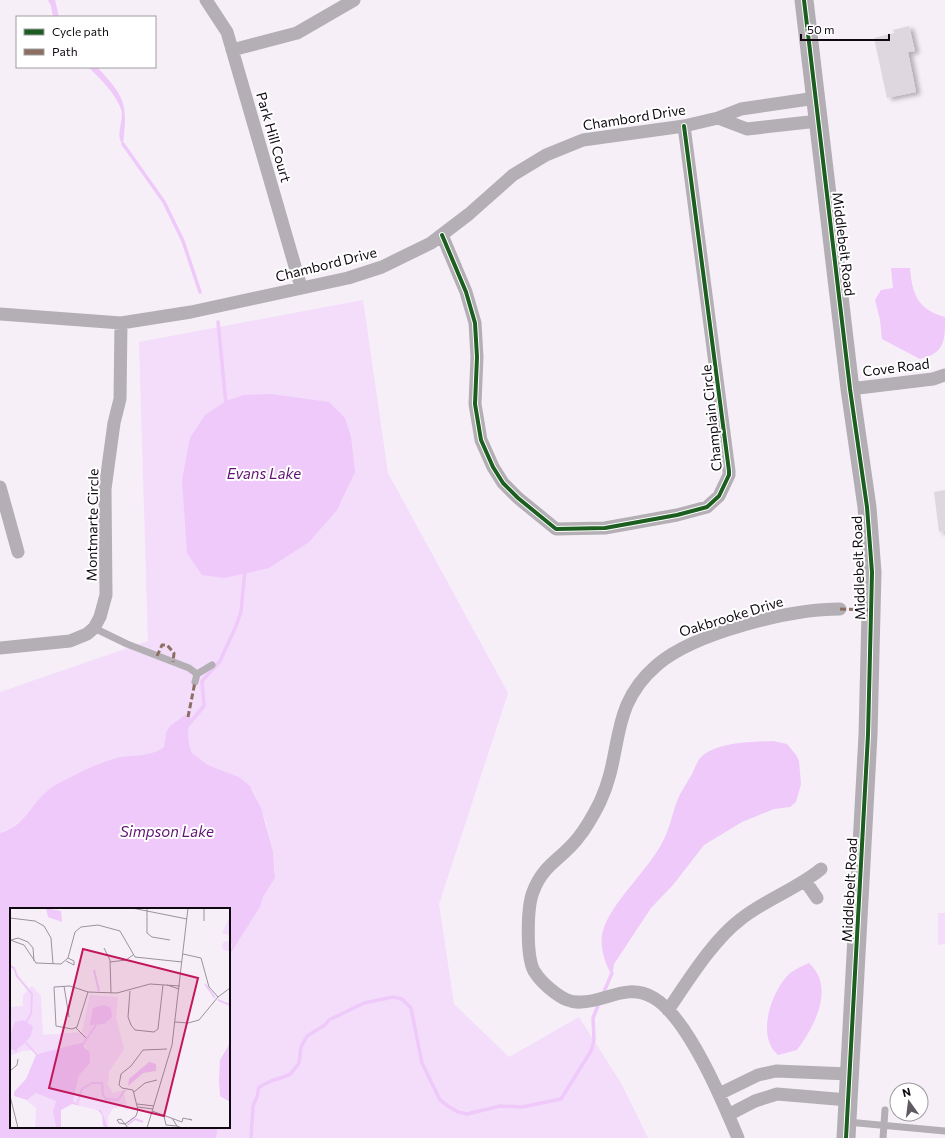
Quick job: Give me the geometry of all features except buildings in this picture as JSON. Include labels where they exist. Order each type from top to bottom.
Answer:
[{"type":"street","name":"Park Hill Court","points":[[206,0],[227,32],[301,288]]},
{"type":"street","points":[[232,50],[297,33],[354,0]]},
{"type":"street","name":"Middlebelt Road","points":[[804,0],[850,389],[867,507],[872,603],[868,735],[846,1130]]},
{"type":"street","name":"Chambord Drive","points":[[0,314],[121,323],[191,312],[348,278],[382,267],[431,243],[514,175],[546,154],[583,140],[684,126],[718,118],[741,109],[816,98]]},
{"type":"street","points":[[718,118],[747,129],[818,121]]},
{"type":"street","name":"Champlain Circle","points":[[442,235],[466,292],[475,323],[477,357],[475,404],[481,440],[493,467],[503,483],[556,529],[605,528],[677,515],[707,507],[719,496],[729,475],[729,471],[684,126]]},
{"type":"street","name":"Montmarte Circle","points":[[94,628],[100,617],[106,595],[106,489],[114,423],[120,400],[121,323]]},
{"type":"street","name":"Cove Road","points":[[850,389],[933,379],[945,375]]},
{"type":"street","points":[[0,487],[18,552]]},
{"type":"street","name":"Oakbrooke Drive","points":[[738,1138],[719,1094],[695,1047],[668,1010],[654,998],[640,993],[621,993],[581,1002],[565,1000],[539,979],[532,967],[528,915],[532,893],[542,873],[578,839],[601,801],[608,782],[622,715],[640,680],[675,651],[700,641],[772,618],[813,610],[840,609]]},
{"type":"street","points":[[0,648],[70,642],[87,634],[94,628]]},
{"type":"street","points":[[668,1010],[706,955],[739,920],[764,902],[806,882],[821,869]]},
{"type":"street","points":[[806,882],[817,898]]},
{"type":"street","points":[[719,1094],[758,1075],[776,1071],[849,1074]]},
{"type":"street","points":[[728,1115],[755,1101],[777,1094],[848,1100]]},
{"type":"lane","points":[[94,628],[127,644],[189,668],[196,678],[212,665]]},
{"type":"lane","points":[[883,1138],[885,1110]]},
{"type":"lane","points":[[846,1130],[884,1125],[945,1131]]},
{"type":"shaded area","points":[[363,300],[388,473],[508,693],[439,904],[454,1004],[509,1057],[579,1017],[621,1083],[648,1138],[216,1138],[218,1128],[230,1128],[230,954],[260,907],[263,897],[275,878],[273,851],[266,822],[253,790],[239,777],[208,765],[192,753],[188,743],[188,725],[174,724],[166,733],[164,747],[155,753],[100,763],[71,777],[47,791],[27,816],[12,827],[0,833],[0,692],[148,641],[139,342]]},
{"type":"shaded area","points":[[938,913],[945,913],[945,944],[938,945]]},
{"type":"water","points":[[48,0],[55,0],[59,16],[53,16]]},
{"type":"water","points":[[89,68],[98,68],[114,86],[122,101],[125,119],[123,144],[119,137],[122,118],[121,109],[107,86]]},
{"type":"water","points":[[891,268],[910,268],[913,286],[918,300],[928,310],[945,317],[945,333],[942,345],[934,353],[920,359],[882,339],[880,320],[875,300],[881,290],[893,288]]},
{"type":"water","name":"Evans Lake","points":[[271,394],[329,402],[345,418],[351,437],[355,472],[337,510],[309,542],[269,568],[224,578],[202,575],[187,553],[182,480],[190,438],[205,415],[226,401],[244,395]]},
{"type":"water","name":"Simpson Lake","points":[[185,715],[191,718],[188,736],[192,753],[208,765],[239,777],[250,786],[261,808],[273,851],[275,878],[263,897],[260,907],[230,954],[230,908],[10,908],[10,1128],[218,1128],[216,1138],[0,1138],[0,833],[8,830],[21,821],[45,793],[61,782],[105,762],[117,758],[153,753],[164,747],[166,733],[169,727]]},
{"type":"water","points":[[773,741],[787,744],[799,761],[801,784],[796,802],[790,807],[774,809],[742,822],[704,845],[673,885],[651,908],[614,964],[613,971],[610,972],[602,947],[602,936],[607,920],[663,841],[682,790],[699,760],[709,751],[727,745],[746,742]]},
{"type":"water","points":[[809,963],[817,973],[821,984],[822,995],[820,1007],[810,1030],[797,1050],[778,1055],[771,1047],[768,1037],[768,1015],[771,1004],[781,984],[787,976]]},
{"type":"waterway","points":[[123,144],[164,202],[183,241],[200,292]]},
{"type":"waterway","points":[[218,322],[226,404]]},
{"type":"waterway","points":[[188,725],[204,706],[202,681],[220,661],[236,626],[241,612],[245,570]]},
{"type":"waterway","points":[[603,994],[612,973]]},
{"type":"waterway","points":[[251,1138],[253,1106],[259,1087],[289,1075],[293,1071],[299,1063],[301,1047],[307,1036],[325,1025],[329,1020],[364,1003],[393,997],[402,999],[411,1008],[422,1063],[440,1100],[458,1112],[467,1114],[500,1106],[522,1107],[561,1099],[591,1051],[594,1040],[593,1018],[599,1003]]},
{"type":"marked path","points":[[840,609],[872,610]]},
{"type":"marked path","points":[[157,656],[162,645],[167,645],[174,653],[173,662]]},
{"type":"marked path","points":[[188,717],[195,682]]},
{"type":"cycle path","points":[[804,0],[850,389],[867,507],[872,572],[868,735],[846,1138]]},
{"type":"cycle path","points":[[442,235],[466,292],[475,323],[477,357],[475,404],[481,440],[493,467],[503,483],[518,498],[556,529],[605,528],[677,515],[707,507],[719,496],[729,475],[729,471],[684,126]]}]
